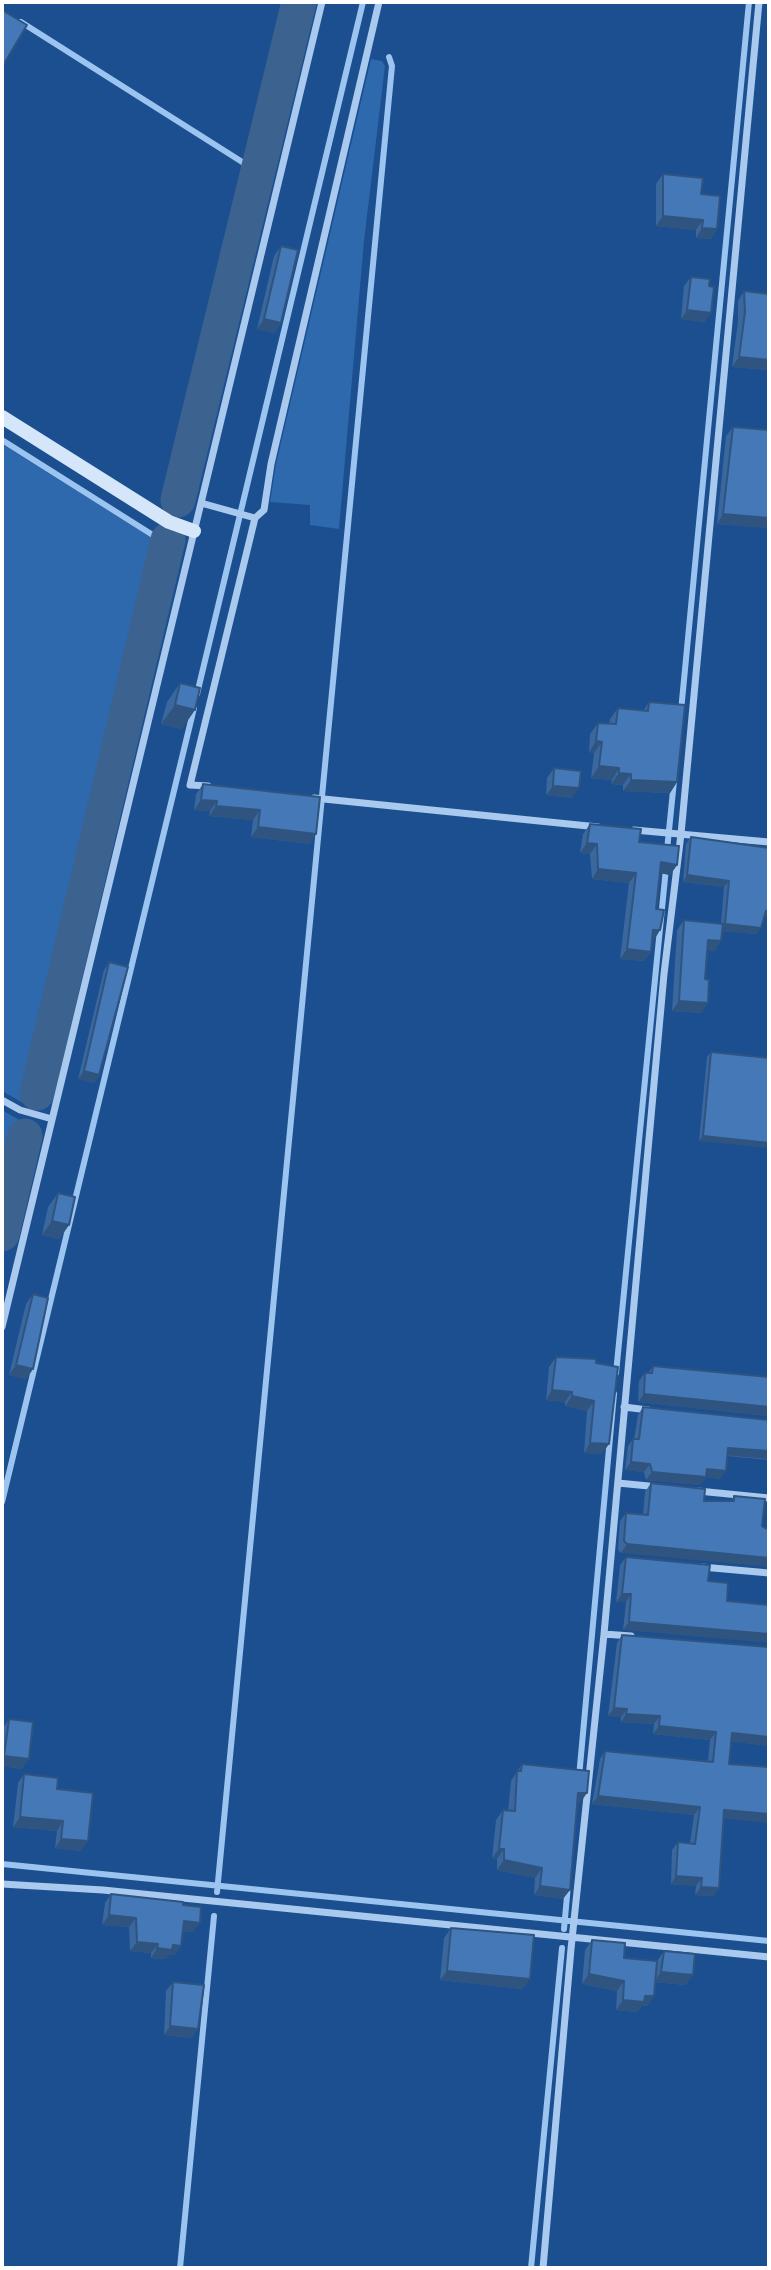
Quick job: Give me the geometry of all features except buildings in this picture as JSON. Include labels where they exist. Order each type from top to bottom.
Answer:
[{"type":"street","points":[[2,1327],[322,2]]},
{"type":"street","points":[[201,503],[252,517],[264,510],[271,464],[379,2]]},
{"type":"street","points":[[543,2268],[677,834],[759,2]]},
{"type":"street","points":[[2,416],[169,522],[194,531]]},
{"type":"street","points":[[217,787],[190,785],[252,517]]},
{"type":"street","points":[[307,797],[607,827]]},
{"type":"street","points":[[620,829],[769,842]]},
{"type":"street","points":[[2,1100],[20,1110],[52,1119]]},
{"type":"street","points":[[624,1407],[664,1411]]},
{"type":"street","points":[[618,1483],[673,1488]]},
{"type":"street","points":[[687,1489],[769,1497]]},
{"type":"street","points":[[611,1558],[624,1559]]},
{"type":"street","points":[[690,1566],[769,1573]]},
{"type":"street","points":[[604,1634],[645,1638]]},
{"type":"street","points":[[2,1884],[103,1890],[574,1934],[769,1957]]},
{"type":"shaded area","points":[[371,59],[382,61],[385,66],[364,241],[339,529],[310,525],[310,505],[270,502],[276,464]]},
{"type":"shaded area","points":[[2,444],[160,543],[23,1103],[2,1091]]},
{"type":"shaded area","points":[[2,1110],[21,1121],[2,1197]]},
{"type":"waterway","points":[[178,500],[299,2]]},
{"type":"waterway","points":[[197,694],[363,2]]},
{"type":"waterway","points":[[681,711],[749,2]]},
{"type":"waterway","points":[[21,22],[258,172]]},
{"type":"waterway","points":[[217,1892],[392,66],[389,57]]},
{"type":"waterway","points":[[2,440],[167,544]]},
{"type":"waterway","points":[[37,1093],[168,540]]},
{"type":"waterway","points":[[2,1502],[194,708]]},
{"type":"waterway","points":[[667,850],[674,781]]},
{"type":"waterway","points":[[616,1373],[666,868]]},
{"type":"waterway","points":[[2,1234],[25,1136]]},
{"type":"waterway","points":[[579,1777],[614,1394]]},
{"type":"waterway","points":[[2,1864],[769,1941]]},
{"type":"waterway","points":[[564,1929],[568,1885]]},
{"type":"waterway","points":[[180,2268],[214,1916]]},
{"type":"waterway","points":[[531,2268],[562,1948]]}]
